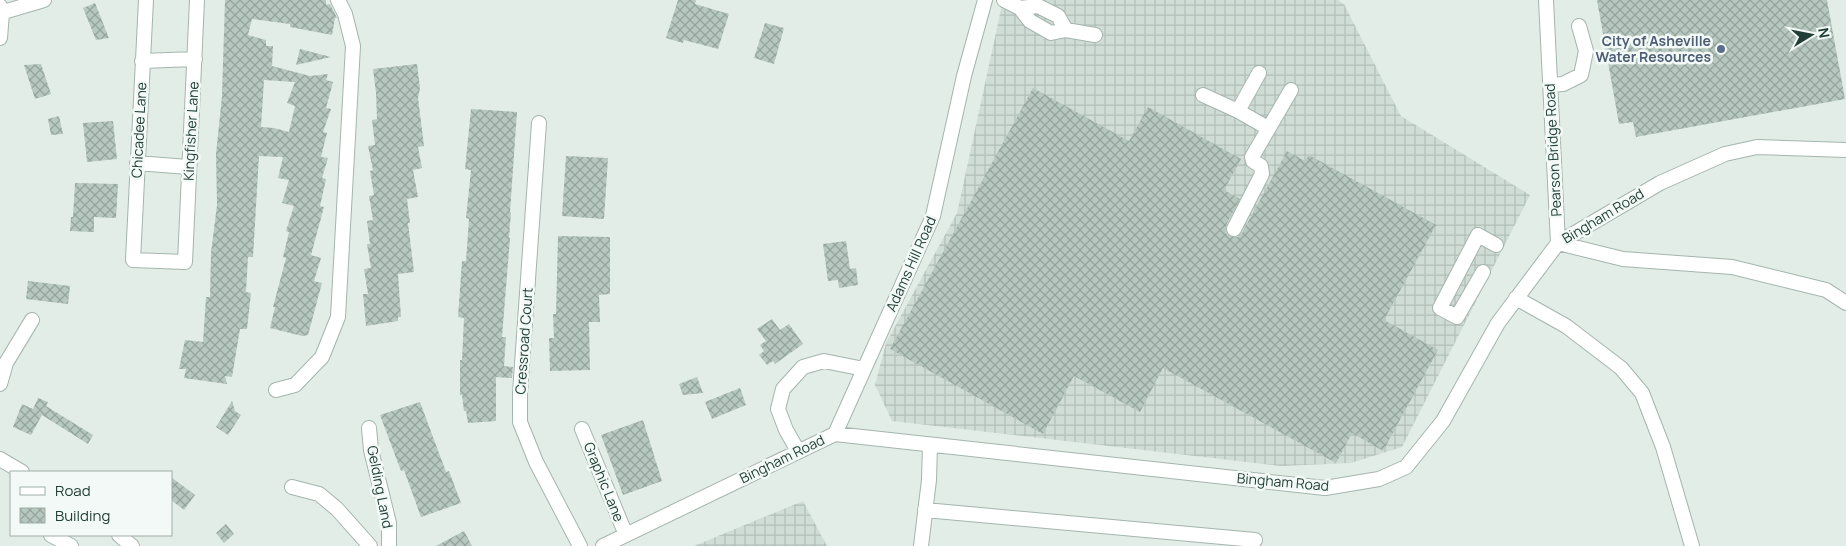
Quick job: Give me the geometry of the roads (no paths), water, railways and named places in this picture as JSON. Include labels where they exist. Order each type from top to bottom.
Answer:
[{"type":"street","points":[[0,38],[1,10],[44,0]]},
{"type":"street","name":"Chicadee Lane","points":[[146,0],[133,260],[185,262]]},
{"type":"street","name":"Kingfisher Lane","points":[[185,262],[197,0]]},
{"type":"street","points":[[276,390],[295,384],[322,357],[338,317],[353,46],[345,14],[338,0]]},
{"type":"street","name":"Adams Hill Road","points":[[835,434],[934,216],[964,76],[985,0]]},
{"type":"street","points":[[1004,0],[1020,8],[1030,21],[1051,33],[1066,30],[1095,35]]},
{"type":"street","name":"Pearson Bridge Road","points":[[1546,0],[1558,243]]},
{"type":"street","points":[[1550,85],[1563,84],[1581,75],[1586,51],[1579,26]]},
{"type":"street","points":[[142,61],[195,59]]},
{"type":"street","points":[[1238,111],[1259,73]]},
{"type":"street","points":[[1234,229],[1262,174],[1261,166],[1253,161],[1252,157],[1291,90]]},
{"type":"street","points":[[1203,95],[1238,111],[1268,128]]},
{"type":"street","name":"Cressroad Court","points":[[540,123],[520,394],[520,422],[536,462],[580,546]]},
{"type":"street","name":"Bingham Road","points":[[603,546],[835,434],[1325,488],[1379,479],[1406,467],[1442,421],[1498,323],[1558,243],[1660,183],[1725,154],[1757,147],[1846,150]]},
{"type":"street","points":[[138,163],[188,167]]},
{"type":"street","points":[[1483,272],[1457,317],[1440,308],[1478,235],[1496,245]]},
{"type":"street","points":[[1558,243],[1623,259],[1732,266],[1826,290],[1846,303]]},
{"type":"street","points":[[1516,298],[1566,326],[1621,368],[1642,393],[1663,447],[1692,546]]},
{"type":"street","points":[[0,384],[6,363],[32,320]]},
{"type":"street","points":[[798,452],[778,409],[783,390],[803,367],[824,361],[864,369]]},
{"type":"street","name":"Gelding Land","points":[[369,428],[371,450],[389,522],[389,546]]},
{"type":"street","name":"Graphic Lane","points":[[582,429],[626,535]]},
{"type":"street","points":[[921,546],[929,480],[930,444]]},
{"type":"street","points":[[0,459],[20,471]]},
{"type":"street","points":[[292,488],[319,494],[337,509],[370,546]]},
{"type":"street","points":[[925,510],[1255,540]]},
{"type":"street","points":[[53,536],[71,546]]},
{"type":"street","points":[[119,536],[132,546]]},
{"type":"place","name":"City of Asheville Water Resources","points":[[1721,49]]}]
